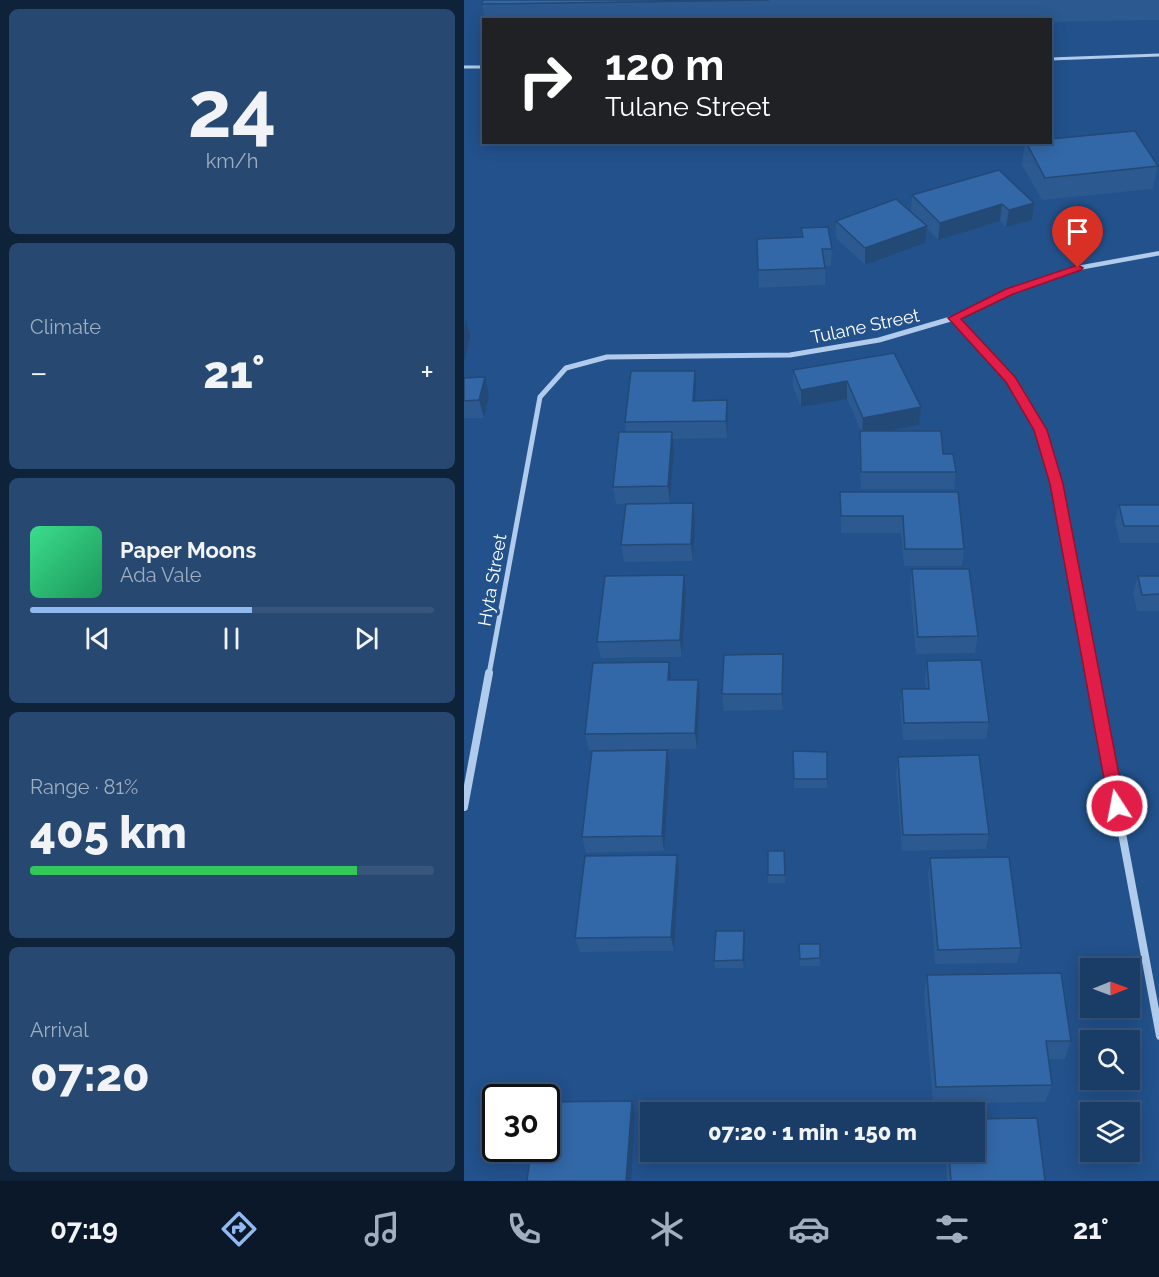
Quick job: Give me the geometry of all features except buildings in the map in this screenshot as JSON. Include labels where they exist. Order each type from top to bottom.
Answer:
[{"type":"street","name":"Tulane Street","points":[[566,368],[607,357],[790,355],[879,340],[954,318],[1010,291],[1078,268],[1160,253]]},
{"type":"street","points":[[954,318],[1010,380],[1040,430],[1057,484],[1160,1036]]},
{"type":"street","name":"Hyta Street","points":[[464,807],[540,397],[566,368]]},
{"type":"lane","points":[[1052,59],[1160,55]]},
{"type":"lane","points":[[464,67],[482,67]]},
{"type":"route","points":[[1078,268],[1010,291],[954,318],[1010,380],[1040,430],[1057,484],[1117,806]]}]
